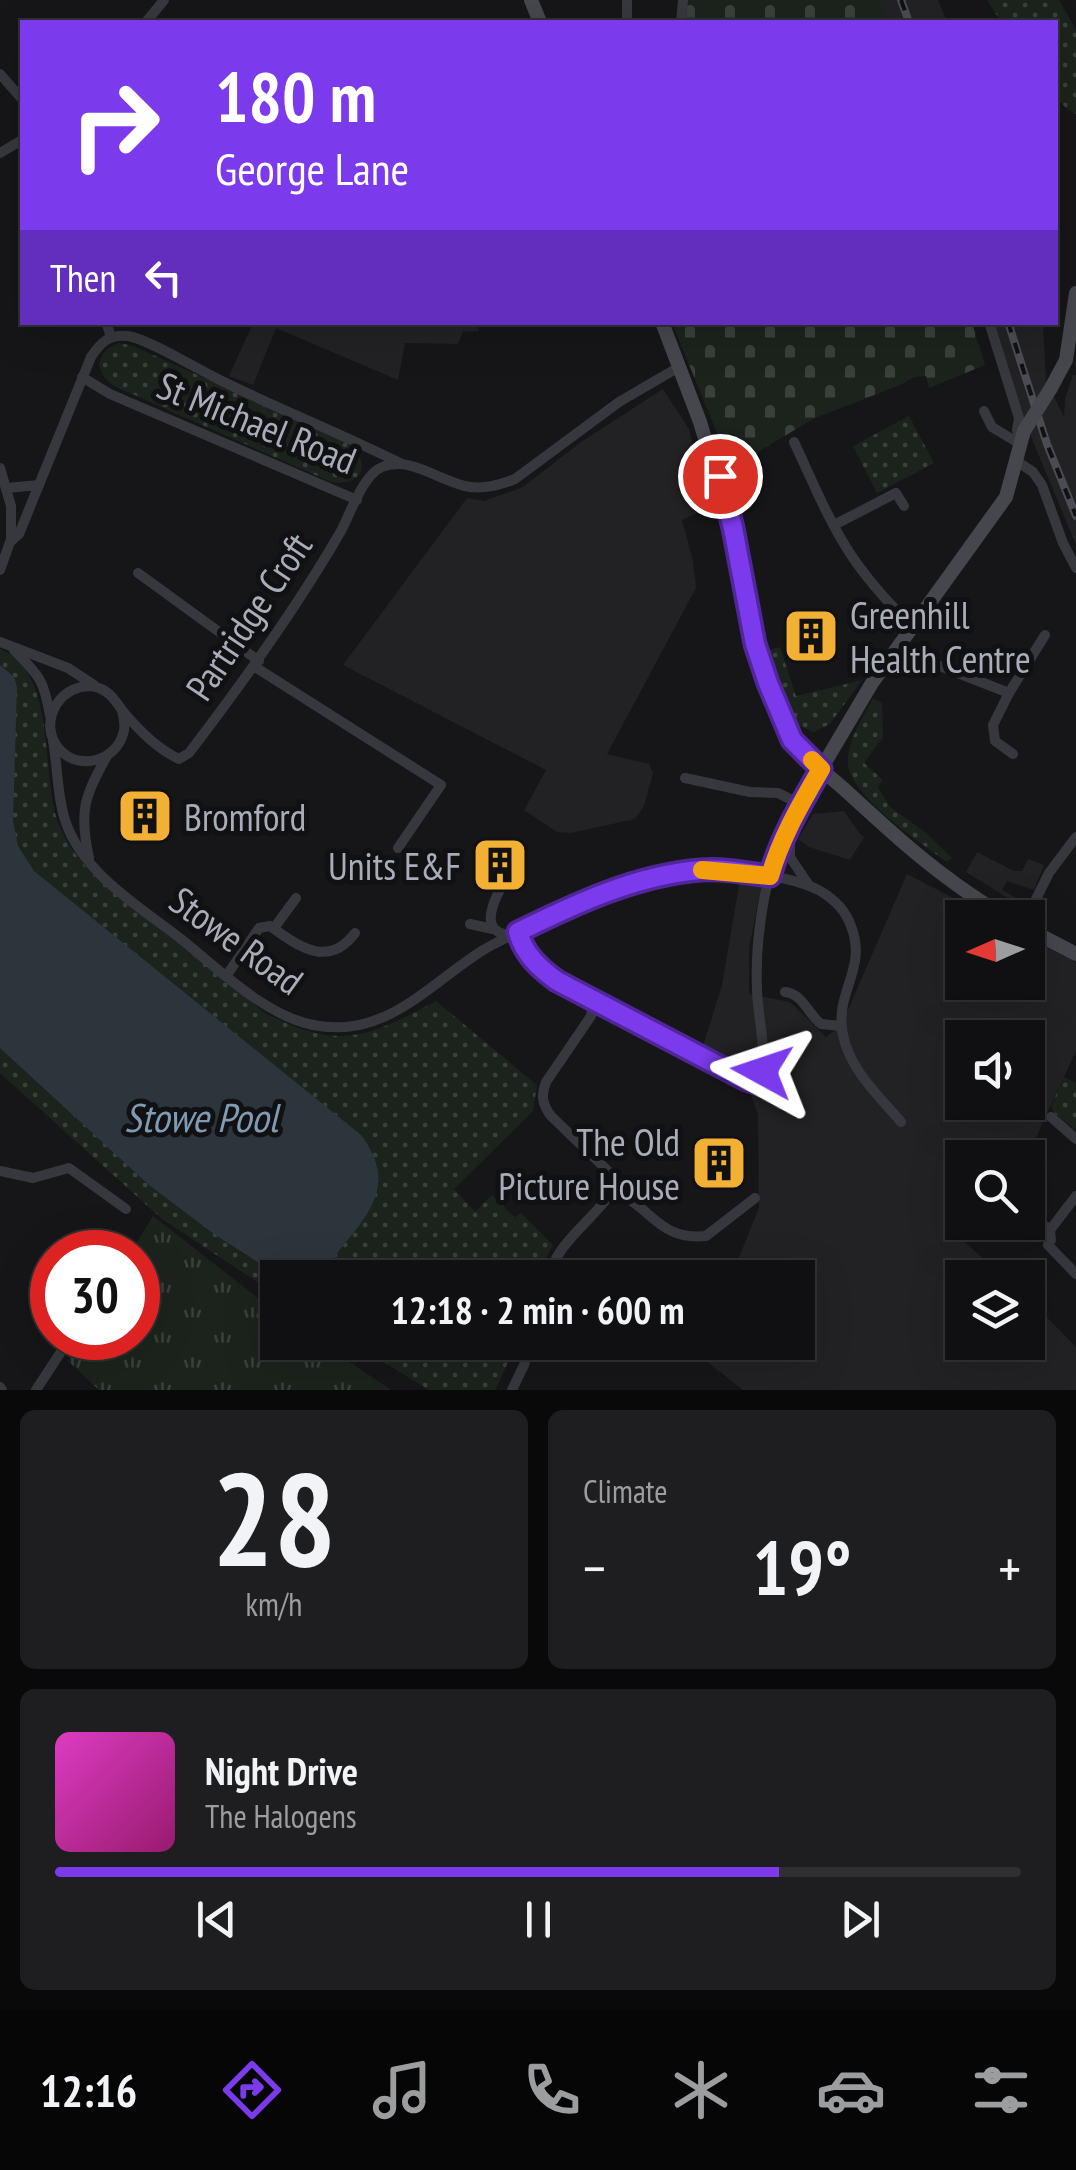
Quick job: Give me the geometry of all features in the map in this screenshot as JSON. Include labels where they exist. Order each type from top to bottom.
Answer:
[{"type":"street","points":[[148,20],[164,0]]},
{"type":"street","points":[[0,74],[20,97]]},
{"type":"street","points":[[470,924],[499,934],[515,934],[543,972],[752,1082],[759,1080],[763,1062],[756,991],[757,950],[778,848],[872,683],[1006,496],[1020,445],[1066,360],[1076,294]]},
{"type":"street","points":[[10,542],[19,534],[82,378],[99,344],[111,337],[107,325]]},
{"type":"street","points":[[663,325],[720,476],[755,644],[792,740],[934,868],[980,900]]},
{"type":"street","points":[[990,325],[1019,418],[1020,445],[1042,485],[1076,568]]},
{"type":"street","name":"St Michael Road","points":[[111,337],[136,338],[400,464],[469,486],[500,485],[515,480],[618,402],[680,367]]},
{"type":"street","name":"St Michael Road","points":[[82,378],[110,394],[357,500],[370,474],[400,464]]},
{"type":"street","points":[[984,411],[992,427],[1020,445]]},
{"type":"street","points":[[794,442],[852,556],[880,594],[913,628]]},
{"type":"street","points":[[0,468],[12,522],[0,570]]},
{"type":"street","points":[[7,488],[39,485]]},
{"type":"street","points":[[834,525],[896,492],[904,506]]},
{"type":"street","name":"Partridge Croft","points":[[150,740],[179,759],[189,754],[257,664],[357,500]]},
{"type":"street","points":[[138,573],[257,664],[441,785],[398,848]]},
{"type":"street","points":[[1013,754],[995,741],[993,726],[1045,635]]},
{"type":"street","points":[[0,642],[68,668],[100,688],[122,711],[125,722],[120,740],[88,792],[83,813],[90,864]]},
{"type":"street","points":[[901,644],[940,666],[1009,693]]},
{"type":"street","points":[[12,648],[37,674],[46,690],[53,741],[69,758],[81,762],[107,756]]},
{"type":"street","points":[[50,717],[54,706],[71,690],[100,688]]},
{"type":"street","points":[[122,711],[150,740]]},
{"type":"street","points":[[120,740],[136,736],[150,740]]},
{"type":"street","name":"Stowe Road","points":[[53,741],[64,821],[90,864],[273,1011],[316,1026],[351,1027],[389,1016],[482,951],[515,934],[586,900],[666,875],[703,870],[770,876],[810,886]]},
{"type":"street","points":[[685,778],[750,792],[778,793],[800,804]]},
{"type":"street","points":[[792,820],[790,857],[810,886],[838,903],[857,944],[841,1026],[851,1059],[901,1122]]},
{"type":"street","points":[[1035,900],[1048,873],[1076,837]]},
{"type":"street","points":[[493,930],[490,918],[497,894],[522,854]]},
{"type":"street","points":[[274,928],[296,898]]},
{"type":"street","points":[[227,975],[259,928],[270,926],[307,950],[318,951],[346,946],[356,933]]},
{"type":"street","points":[[1045,938],[1076,954]]},
{"type":"street","points":[[784,992],[800,998],[821,1024],[841,1026]]},
{"type":"street","points":[[555,1260],[563,1245],[612,1192],[608,1171],[551,1116],[542,1094],[590,1016],[593,1001]]},
{"type":"street","points":[[1051,1117],[1076,1139]]},
{"type":"street","points":[[0,1170],[33,1178],[69,1168],[126,1210]]},
{"type":"street","points":[[612,1192],[625,1196],[676,1234],[698,1237],[706,1236],[756,1198]]},
{"type":"street","points":[[1050,1230],[1076,1196]]},
{"type":"street","points":[[1045,1226],[1052,1240],[1048,1245],[1076,1274]]},
{"type":"street","points":[[36,1390],[56,1360]]},
{"type":"street","points":[[512,1390],[525,1360]]},
{"type":"shaded area","points":[[878,0],[938,0],[946,20],[886,20]]},
{"type":"shaded area","points":[[252,325],[479,325],[478,331],[463,332],[458,344],[405,343],[398,380],[276,328],[253,385],[229,376]]},
{"type":"shaded area","points":[[993,325],[1043,325],[1046,380],[1064,417],[1065,399],[1076,375],[1076,545],[1020,410]]},
{"type":"shaded area","points":[[663,389],[689,429],[708,508],[682,520],[696,588],[607,754],[649,764],[653,773],[644,806],[635,819],[571,833],[557,832],[524,810],[546,770],[343,665],[467,498],[484,501],[523,487],[581,442]]},
{"type":"shaded area","points":[[844,811],[864,837],[850,860],[809,847],[798,839],[813,814]]},
{"type":"shaded area","points":[[977,852],[1014,871],[1022,871],[1028,859],[1044,865],[1034,890],[1007,881],[1002,890],[1019,900],[1011,900],[966,872]]},
{"type":"shaded area","points":[[907,874],[957,900],[945,900],[945,1000],[1045,1000],[1045,946],[1076,962],[1076,1051],[1045,1118],[1045,1020],[945,1020],[945,1120],[1044,1120],[1035,1140],[945,1140],[945,1240],[962,1240],[985,1260],[945,1260],[945,1360],[1045,1360],[1045,1315],[1076,1347],[1076,1390],[743,1390],[705,1360],[815,1360],[815,1260],[738,1260],[759,1208],[758,1115],[747,1084],[703,1046],[722,985],[740,879],[762,884],[749,948],[749,994],[790,1002],[826,1037],[841,1026]]},
{"type":"green space","points":[[687,0],[878,0],[886,20],[686,20]]},
{"type":"green space","points":[[987,0],[1059,0],[1076,30],[1076,114],[1058,99],[1058,20],[1000,20]]},
{"type":"green space","points":[[673,325],[973,325],[985,365],[929,388],[926,376],[914,377],[815,418],[727,470],[717,433]]},
{"type":"green space","points":[[118,343],[131,345],[347,442],[360,457],[361,471],[351,481],[331,482],[114,386],[103,374],[100,363],[104,352]]},
{"type":"green space","points":[[909,416],[934,463],[877,493],[853,446]]},
{"type":"green space","points":[[780,647],[796,696],[862,680],[830,724],[814,732],[793,719],[766,651]]},
{"type":"green space","points":[[0,649],[18,661],[31,679],[44,726],[58,822],[72,850],[92,874],[265,1013],[313,1032],[352,1035],[391,1024],[436,1001],[537,1085],[533,1111],[454,1189],[475,1212],[492,1195],[515,1218],[521,1213],[553,1245],[545,1260],[260,1260],[260,1284],[162,1219],[0,1073]]},
{"type":"green space","points":[[873,698],[882,703],[883,737],[864,763],[883,780],[878,787],[890,807],[952,858],[947,862],[889,818],[852,777],[848,764],[850,747]]},
{"type":"green space","points":[[1064,1077],[1076,1083],[1076,1130],[1051,1106]]},
{"type":"green space","points":[[153,1216],[260,1300],[260,1360],[346,1360],[391,1390],[99,1390],[69,1360],[160,1360],[160,1230],[144,1230]]},
{"type":"green space","points":[[380,1360],[509,1360],[495,1390],[429,1390]]},
{"type":"water","name":"Stowe Pool","points":[[0,665],[14,677],[17,687],[13,821],[18,846],[34,871],[361,1135],[377,1166],[376,1194],[371,1207],[332,1260],[260,1260],[260,1264],[149,1185],[0,1048]]},
{"type":"railway","points":[[901,0],[908,20]]},
{"type":"railway","points":[[1009,325],[1047,444],[1076,516]]},
{"type":"slow traffic","points":[[702,870],[770,876],[778,848],[821,769],[812,760]]},
{"type":"place","name":"Greenhill Health Centre","points":[[811,636]]},
{"type":"place","name":"Bromford","points":[[145,816]]},
{"type":"place","name":"Units E&F","points":[[500,865]]},
{"type":"place","name":"The Old Picture House","points":[[719,1163]]},
{"type":"route","points":[[720,476],[755,644],[768,683],[792,740],[821,769],[778,848],[770,876],[703,870],[666,875],[586,900],[518,932],[531,960],[557,981],[744,1079],[759,1080],[762,1071]]}]
